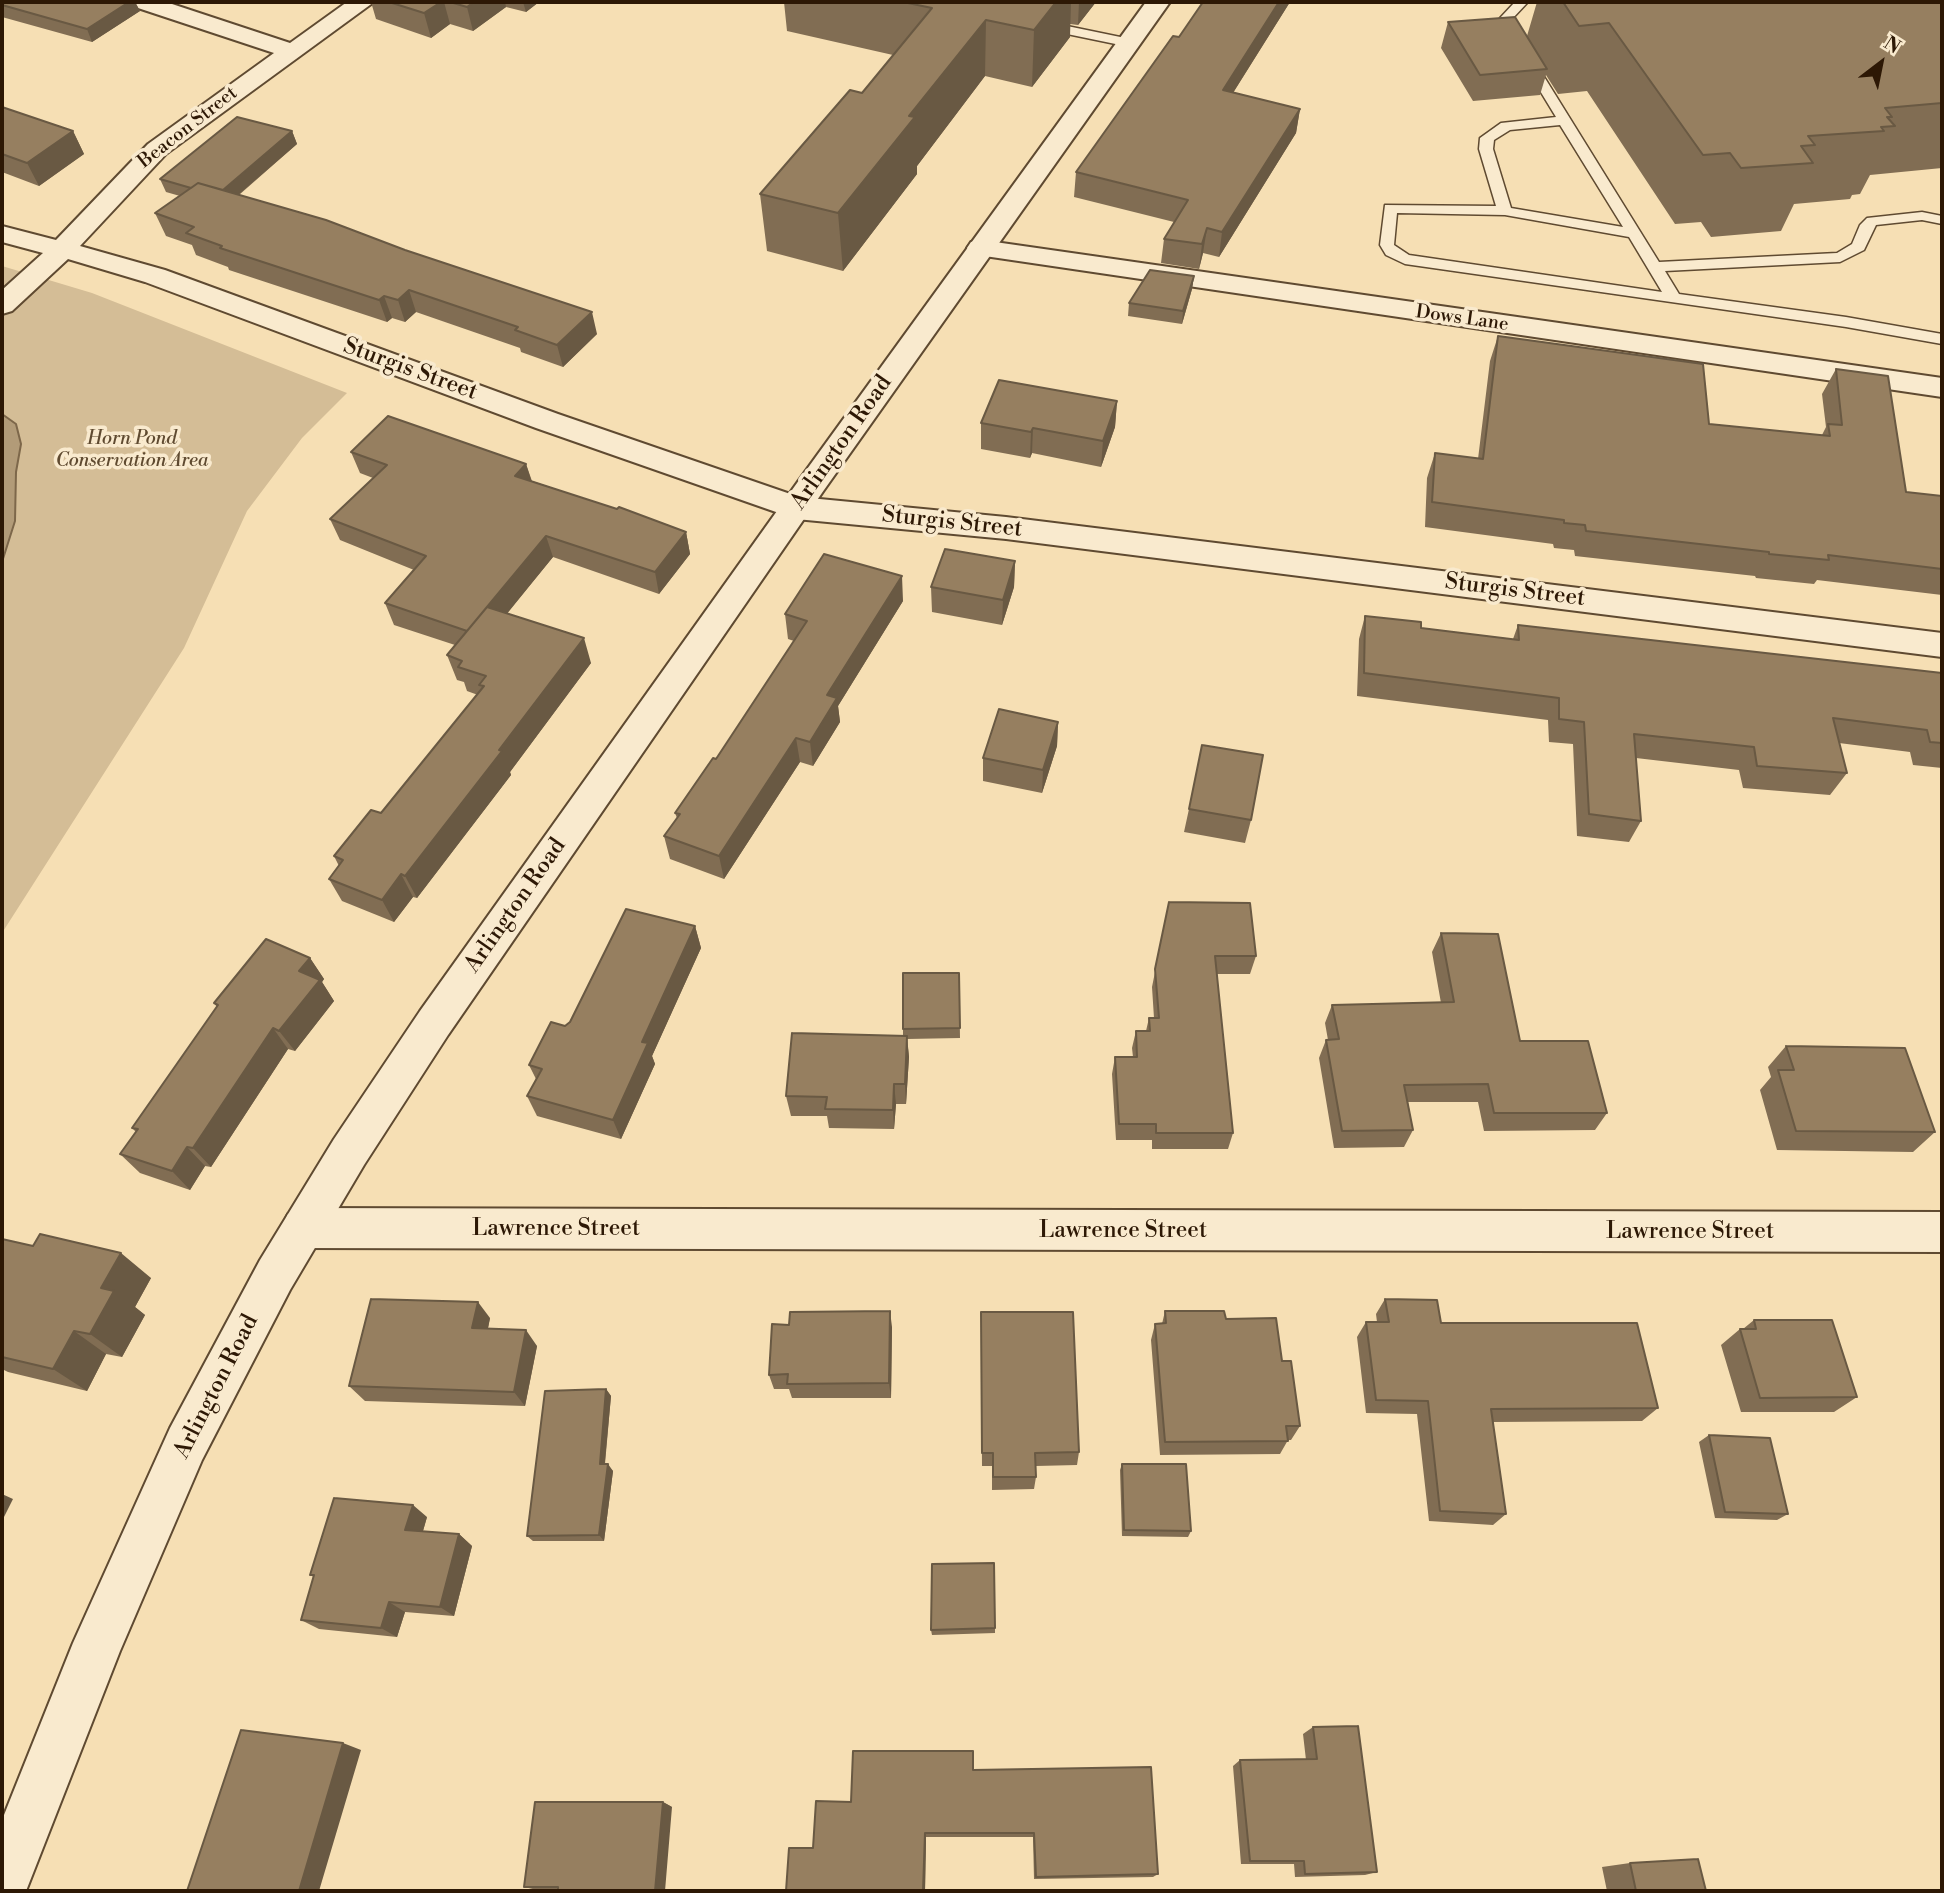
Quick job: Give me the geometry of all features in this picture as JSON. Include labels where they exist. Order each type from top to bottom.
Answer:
[{"type":"street","points":[[143,2],[291,51]]},
{"type":"street","name":"Beacon Street","points":[[2,305],[61,250],[157,149],[362,2]]},
{"type":"street","name":"Arlington Road","points":[[2,1885],[148,1528],[215,1386],[303,1228],[349,1152],[434,1023],[796,508],[1158,2]]},
{"type":"street","name":"Sturgis Street","points":[[2,234],[155,276],[534,416],[796,508],[1006,528],[1942,645]]},
{"type":"street","name":"Dows Lane","points":[[981,248],[1942,388]]},
{"type":"street","name":"Lawrence Street","points":[[303,1228],[1942,1232]]},
{"type":"lane","points":[[1522,2],[1506,18],[1506,25],[1674,298]]},
{"type":"lane","points":[[1032,22],[1130,43]]},
{"type":"lane","points":[[1505,211],[1486,149],[1487,138],[1506,126],[1564,120]]},
{"type":"lane","points":[[1634,233],[1505,211],[1390,208],[1387,245],[1395,255],[1412,260],[1846,322],[1942,339]]},
{"type":"lane","points":[[1656,267],[1840,257],[1859,247],[1867,225],[1872,221],[1922,216],[1942,220]]},
{"type":"green space","name":"Horn Pond Conservation Area","points":[[2,266],[92,293],[347,393],[302,438],[247,511],[184,648],[2,933]]},
{"type":"shaded area","points":[[2,414],[16,424],[21,444],[16,472],[15,521],[2,562]]},
{"type":"building","points":[[2,2],[129,2],[87,29],[2,5]]},
{"type":"building","points":[[389,2],[441,2],[424,13]]},
{"type":"building","points":[[450,2],[474,2],[467,7]]},
{"type":"building","points":[[903,2],[1056,2],[1034,30],[986,20],[909,116],[915,117],[838,213],[760,194],[850,90],[862,93],[932,8]]},
{"type":"building","points":[[1203,2],[1279,2],[1223,90],[1300,109],[1222,232],[1207,228],[1202,244],[1164,239],[1188,200],[1076,172],[1173,36],[1179,37]]},
{"type":"building","points":[[1563,2],[1942,2],[1942,103],[1885,108],[1892,117],[1887,117],[1895,126],[1881,127],[1884,131],[1808,136],[1815,145],[1801,146],[1813,163],[1741,168],[1730,153],[1703,155],[1609,23],[1579,26]]},
{"type":"building","points":[[1515,17],[1547,69],[1480,75],[1448,22]]},
{"type":"building","points":[[2,107],[73,131],[27,163],[2,154]]},
{"type":"building","points":[[237,117],[292,131],[223,190],[198,183],[191,188],[160,179]]},
{"type":"building","points":[[198,183],[326,220],[405,250],[592,312],[557,345],[515,330],[518,327],[409,290],[398,300],[384,296],[379,300],[220,248],[222,246],[186,233],[194,227],[155,213]]},
{"type":"building","points":[[1150,270],[1194,276],[1183,311],[1129,303]]},
{"type":"building","points":[[1498,336],[1703,364],[1709,424],[1830,436],[1828,424],[1842,425],[1836,369],[1888,376],[1906,492],[1942,496],[1942,569],[1828,555],[1829,560],[1769,554],[1586,531],[1585,525],[1564,523],[1564,520],[1432,502],[1435,453],[1483,459]]},
{"type":"building","points":[[999,380],[1117,401],[1103,441],[1033,428],[1031,432],[981,423]]},
{"type":"building","points":[[388,416],[526,464],[515,476],[617,509],[619,507],[686,532],[655,572],[546,536],[467,631],[385,603],[426,556],[330,519],[387,465],[351,452]]},
{"type":"building","points":[[945,549],[1015,561],[1003,600],[931,587]]},
{"type":"building","points":[[824,554],[902,576],[827,695],[837,698],[810,742],[796,738],[719,856],[664,836],[680,814],[675,813],[713,758],[716,759],[807,621],[785,614]]},
{"type":"building","points":[[487,607],[584,638],[499,750],[502,751],[405,876],[401,874],[382,900],[329,879],[343,860],[334,856],[371,810],[381,813],[484,686],[479,685],[486,676],[458,667],[462,661],[447,655]]},
{"type":"building","points":[[1365,616],[1421,622],[1421,628],[1519,640],[1518,625],[1942,673],[1942,743],[1930,742],[1927,730],[1833,718],[1847,773],[1757,766],[1754,747],[1634,734],[1641,821],[1589,814],[1584,722],[1559,719],[1559,698],[1364,673]]},
{"type":"building","points":[[999,709],[1058,722],[1043,770],[983,758]]},
{"type":"building","points":[[1202,745],[1263,755],[1251,820],[1189,809]]},
{"type":"building","points":[[1169,902],[1250,903],[1256,956],[1215,956],[1233,1133],[1156,1133],[1156,1124],[1119,1124],[1115,1057],[1137,1057],[1136,1031],[1150,1031],[1149,1018],[1159,1018],[1155,969]]},
{"type":"building","points":[[626,909],[695,926],[642,1042],[648,1043],[613,1120],[527,1096],[542,1069],[529,1065],[551,1022],[565,1026],[570,1022]]},
{"type":"building","points":[[1441,933],[1498,934],[1520,1041],[1588,1041],[1607,1113],[1494,1113],[1488,1084],[1404,1085],[1413,1130],[1342,1131],[1326,1040],[1339,1039],[1332,1005],[1454,1002]]},
{"type":"building","points":[[266,939],[310,958],[299,971],[320,980],[279,1031],[273,1028],[193,1148],[187,1147],[172,1171],[120,1154],[138,1129],[132,1128],[218,1005],[214,1003]]},
{"type":"building","points":[[903,973],[959,973],[960,1028],[903,1029]]},
{"type":"building","points":[[792,1033],[907,1036],[905,1084],[894,1084],[893,1110],[825,1109],[827,1097],[786,1096]]},
{"type":"building","points":[[1786,1046],[1905,1048],[1935,1132],[1796,1131],[1778,1070],[1794,1070]]},
{"type":"building","points":[[40,1234],[121,1253],[101,1288],[114,1291],[90,1334],[74,1331],[53,1369],[2,1357],[2,1239],[33,1246]]},
{"type":"building","points":[[371,1299],[478,1302],[472,1328],[526,1330],[514,1392],[349,1386]]},
{"type":"building","points":[[1385,1299],[1437,1300],[1441,1323],[1637,1323],[1658,1408],[1491,1409],[1506,1514],[1440,1511],[1428,1401],[1376,1400],[1366,1322],[1389,1322]]},
{"type":"building","points":[[890,1311],[889,1383],[787,1384],[788,1374],[769,1375],[772,1324],[789,1325],[790,1312]]},
{"type":"building","points":[[1165,1311],[1224,1311],[1226,1319],[1276,1318],[1282,1361],[1291,1361],[1300,1426],[1286,1426],[1288,1441],[1165,1442],[1155,1324],[1166,1323]]},
{"type":"building","points":[[981,1312],[1073,1312],[1079,1452],[1035,1453],[1036,1477],[993,1477],[993,1453],[982,1453]]},
{"type":"building","points":[[1754,1320],[1832,1320],[1857,1397],[1760,1398],[1740,1329],[1756,1329]]},
{"type":"building","points":[[606,1389],[600,1464],[608,1464],[599,1535],[527,1536],[545,1391]]},
{"type":"building","points":[[1709,1435],[1770,1438],[1788,1514],[1725,1512]]},
{"type":"building","points":[[1122,1464],[1186,1464],[1191,1531],[1124,1530]]},
{"type":"building","points":[[334,1498],[413,1505],[405,1530],[459,1534],[440,1607],[389,1602],[381,1628],[301,1620],[314,1575],[310,1575]]},
{"type":"building","points":[[994,1563],[995,1628],[931,1630],[932,1564]]},
{"type":"building","points":[[1358,1726],[1377,1872],[1305,1874],[1304,1861],[1250,1861],[1240,1760],[1317,1759],[1313,1727]]},
{"type":"building","points":[[241,1730],[343,1743],[299,1891],[187,1891]]},
{"type":"building","points":[[853,1751],[973,1751],[973,1770],[1151,1767],[1158,1874],[1036,1877],[1034,1833],[925,1833],[923,1891],[786,1891],[789,1848],[813,1848],[816,1801],[851,1802]]},
{"type":"building","points":[[535,1802],[663,1802],[655,1891],[558,1891],[558,1887],[524,1887]]},
{"type":"building","points":[[1698,1859],[1706,1891],[1636,1891],[1630,1863]]}]
